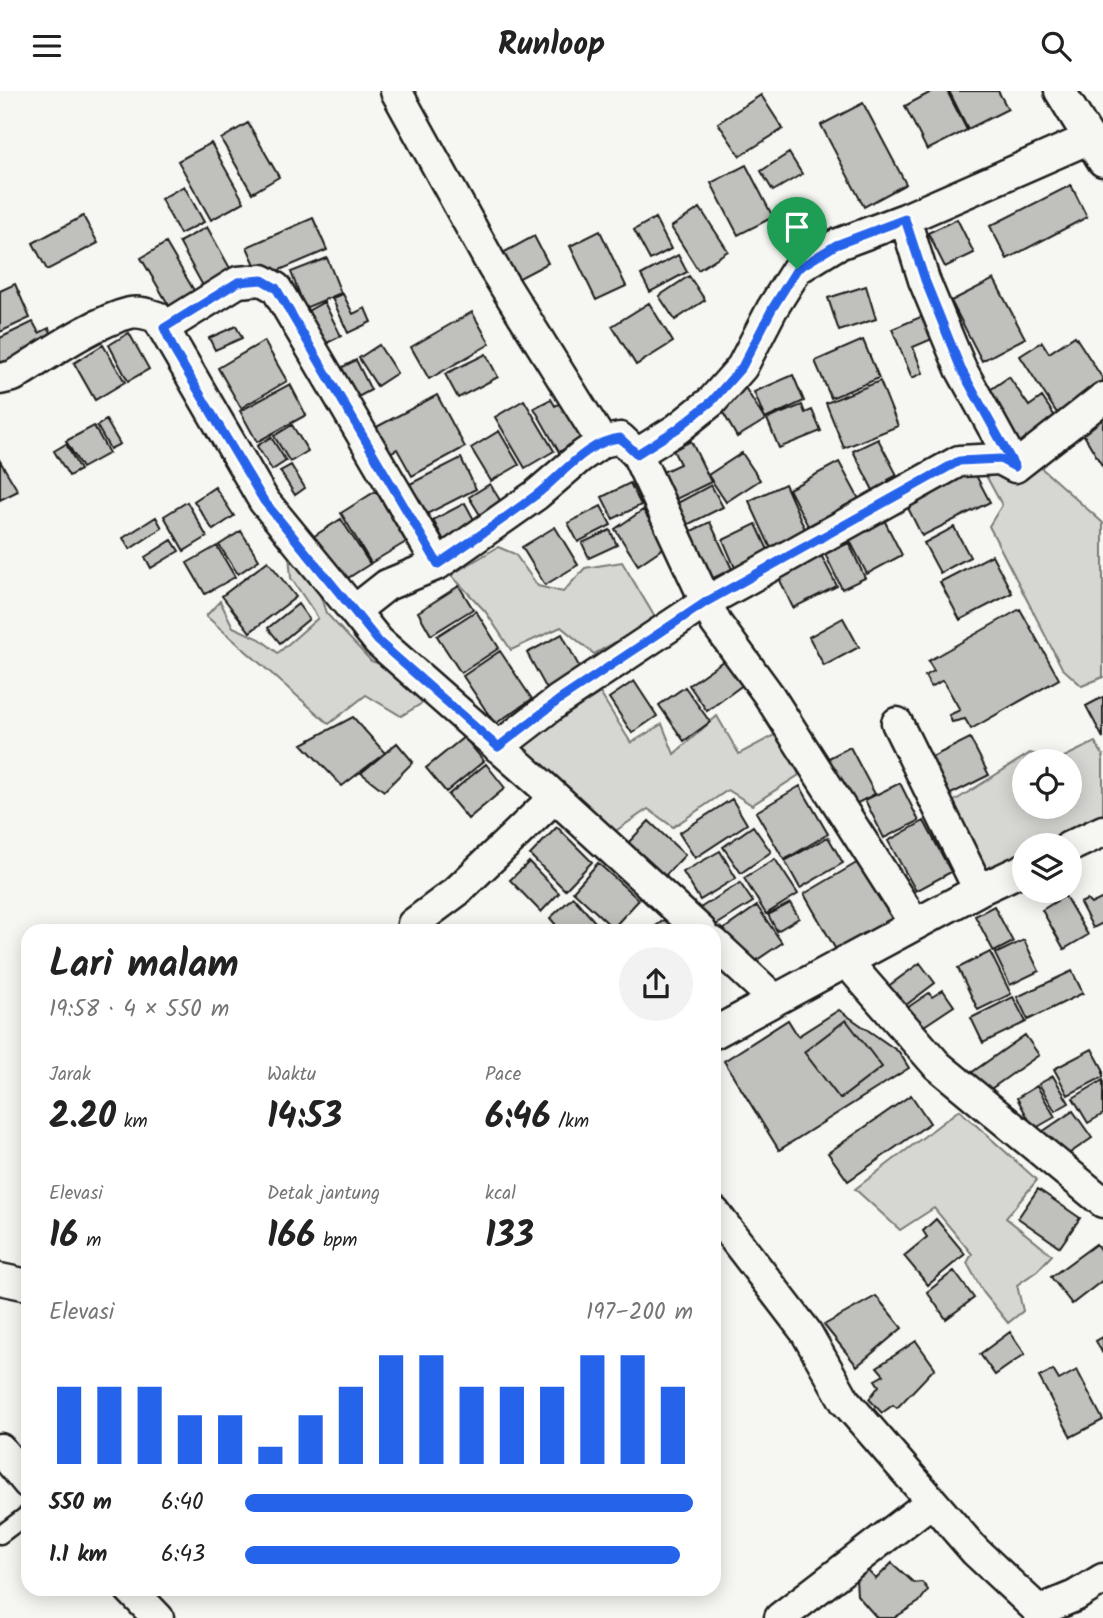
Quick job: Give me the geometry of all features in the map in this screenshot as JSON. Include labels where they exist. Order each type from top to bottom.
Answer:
[{"type":"street","points":[[396,91],[494,267],[602,442]]},
{"type":"street","points":[[637,454],[677,429],[712,401],[742,367],[772,309],[797,269],[836,245],[1097,149],[1060,91]]},
{"type":"street","points":[[905,219],[925,280],[961,369],[1015,467]]},
{"type":"street","points":[[164,328],[238,282],[262,280],[276,288],[438,564]]},
{"type":"street","points":[[0,379],[13,376],[99,325],[131,313],[146,313],[156,317],[264,501],[378,641],[555,797],[693,924]]},
{"type":"street","points":[[1015,467],[1103,398]]},
{"type":"street","points":[[354,611],[387,585],[438,564],[536,495],[602,442],[620,438],[637,454],[716,623],[768,694],[915,924]]},
{"type":"street","points":[[498,747],[559,700],[706,602],[959,461],[1000,459],[1015,467]]},
{"type":"street","points":[[897,723],[979,890]]},
{"type":"street","points":[[413,924],[456,892],[555,797]]},
{"type":"street","points":[[1082,841],[1103,831]]},
{"type":"street","points":[[721,1029],[1012,875]]},
{"type":"street","points":[[721,950],[774,999]]},
{"type":"street","points":[[846,961],[937,1065],[1098,1191]]},
{"type":"street","points":[[721,1221],[806,1332],[845,1401],[975,1551],[1040,1615],[1103,1579]]},
{"type":"street","points":[[0,1279],[21,1284]]},
{"type":"street","points":[[0,1449],[21,1474]]},
{"type":"street","points":[[779,1618],[931,1502]]},
{"type":"street","points":[[137,1596],[158,1618]]},
{"type":"lane","points":[[0,1535],[21,1519]]},
{"type":"shaded area","points":[[1039,466],[1103,523],[1103,677],[1082,686],[1062,668],[989,526],[1002,505],[984,472],[1019,482]]},
{"type":"shaded area","points":[[498,547],[515,554],[538,586],[563,592],[585,568],[622,562],[656,619],[594,654],[561,627],[511,650],[485,611],[451,575]]},
{"type":"shaded area","points":[[289,554],[315,579],[326,613],[371,661],[399,671],[424,702],[401,716],[366,695],[329,724],[206,616],[220,601],[233,627],[260,639],[278,653],[318,618],[291,578]]},
{"type":"shaded area","points":[[600,693],[631,743],[662,724],[674,754],[717,716],[739,754],[780,732],[799,775],[752,805],[728,790],[673,827],[648,809],[611,834],[518,747]]},
{"type":"shaded area","points":[[1095,742],[1103,755],[1103,818],[1070,833],[1012,833],[1012,860],[981,874],[948,805],[1012,764],[1012,819],[1082,819],[1081,749]]},
{"type":"shaded area","points":[[959,1110],[1037,1180],[1006,1218],[1052,1255],[1037,1271],[1017,1285],[1023,1311],[1008,1323],[983,1292],[967,1263],[972,1254],[934,1208],[900,1230],[855,1189]]},
{"type":"building","points":[[933,91],[947,91],[967,130],[927,150],[905,106]]},
{"type":"building","points":[[949,91],[998,91],[1008,109],[968,129]]},
{"type":"building","points":[[761,95],[783,129],[740,156],[718,123]]},
{"type":"building","points":[[863,103],[906,184],[864,207],[821,125]]},
{"type":"building","points":[[248,123],[279,177],[252,193],[221,139]]},
{"type":"building","points":[[211,143],[244,202],[211,220],[178,161]]},
{"type":"building","points":[[789,153],[802,174],[773,191],[761,171]]},
{"type":"building","points":[[746,165],[773,217],[738,235],[711,183]]},
{"type":"building","points":[[1071,185],[1087,217],[1007,259],[990,226]]},
{"type":"building","points":[[184,186],[204,222],[180,234],[161,199]]},
{"type":"building","points":[[700,208],[728,251],[698,270],[671,227]]},
{"type":"building","points":[[83,216],[98,243],[47,270],[33,243]]},
{"type":"building","points":[[313,218],[327,250],[261,278],[247,247]]},
{"type":"building","points":[[655,218],[671,249],[650,260],[634,230]]},
{"type":"building","points":[[957,219],[974,253],[945,267],[928,233]]},
{"type":"building","points":[[207,227],[231,270],[203,286],[179,242]]},
{"type":"building","points":[[600,231],[626,286],[596,300],[570,246]]},
{"type":"building","points":[[534,236],[548,263],[514,281],[501,254]]},
{"type":"building","points":[[166,243],[196,294],[171,309],[141,258]]},
{"type":"building","points":[[678,255],[687,272],[650,292],[641,275]]},
{"type":"building","points":[[327,258],[341,293],[305,308],[291,272]]},
{"type":"building","points":[[689,276],[705,300],[675,320],[659,296]]},
{"type":"building","points":[[994,279],[1025,338],[982,361],[951,301]]},
{"type":"building","points":[[15,284],[30,318],[0,332],[0,291]]},
{"type":"building","points":[[866,286],[876,319],[839,331],[828,298]]},
{"type":"building","points":[[343,294],[353,314],[365,308],[371,322],[348,333],[332,298]]},
{"type":"building","points":[[324,302],[341,336],[323,345],[306,312]]},
{"type":"building","points":[[649,303],[673,342],[636,365],[612,326]]},
{"type":"building","points":[[472,312],[490,344],[429,379],[411,347]]},
{"type":"building","points":[[923,316],[932,339],[913,347],[923,373],[912,378],[892,329]]},
{"type":"building","points":[[33,322],[39,333],[49,328],[57,345],[0,373],[0,338]]},
{"type":"building","points":[[236,326],[242,338],[215,350],[209,338]]},
{"type":"building","points":[[129,333],[149,369],[128,381],[109,345]]},
{"type":"building","points":[[1075,336],[1103,383],[1057,413],[1020,356],[1042,342],[1049,353]]},
{"type":"building","points":[[863,340],[879,378],[831,398],[815,361]]},
{"type":"building","points":[[264,341],[287,381],[241,408],[218,368]]},
{"type":"building","points":[[103,345],[125,382],[95,400],[74,363]]},
{"type":"building","points":[[379,345],[397,373],[377,386],[359,358]]},
{"type":"building","points":[[486,354],[498,377],[458,398],[445,374]]},
{"type":"building","points":[[356,360],[371,390],[347,403],[331,373]]},
{"type":"building","points":[[793,375],[804,401],[765,419],[754,392]]},
{"type":"building","points":[[1009,377],[1029,406],[1042,397],[1060,424],[1023,451],[984,394]]},
{"type":"building","points":[[880,381],[898,426],[844,448],[826,403]]},
{"type":"building","points":[[290,384],[306,415],[257,442],[240,411]]},
{"type":"building","points":[[743,384],[765,420],[737,437],[716,400]]},
{"type":"building","points":[[437,395],[465,447],[412,476],[397,449],[383,457],[369,431]]},
{"type":"building","points":[[551,399],[555,406],[566,400],[586,436],[559,452],[534,408]]},
{"type":"building","points":[[524,400],[554,451],[525,468],[495,417]]},
{"type":"building","points":[[802,405],[805,413],[812,410],[821,431],[779,448],[767,419]]},
{"type":"building","points":[[1103,409],[1103,467],[1078,425]]},
{"type":"building","points":[[106,420],[120,444],[110,449],[97,426]]},
{"type":"building","points":[[292,425],[308,451],[290,462],[274,436]]},
{"type":"building","points":[[94,426],[109,453],[82,468],[66,441]]},
{"type":"building","points":[[499,431],[519,465],[491,481],[471,448]]},
{"type":"building","points":[[271,437],[286,461],[272,470],[257,446]]},
{"type":"building","points":[[878,439],[897,475],[888,480],[893,489],[877,498],[853,451]]},
{"type":"building","points":[[691,441],[711,482],[668,503],[656,475],[680,464],[673,450]]},
{"type":"building","points":[[66,444],[80,470],[69,476],[54,451]]},
{"type":"building","points":[[742,453],[760,480],[726,502],[708,475]]},
{"type":"building","points":[[461,458],[476,489],[425,515],[410,484]]},
{"type":"building","points":[[0,461],[18,491],[0,500]]},
{"type":"building","points":[[839,462],[859,499],[808,526],[789,489]]},
{"type":"building","points":[[291,465],[305,488],[295,495],[280,471]]},
{"type":"building","points":[[971,466],[990,502],[922,536],[904,500]]},
{"type":"building","points":[[630,483],[641,505],[613,519],[602,497]]},
{"type":"building","points":[[490,484],[506,510],[485,523],[469,497]]},
{"type":"building","points":[[785,484],[808,536],[773,553],[749,501]]},
{"type":"building","points":[[711,485],[723,507],[683,527],[672,506]]},
{"type":"building","points":[[215,487],[234,516],[213,530],[194,501]]},
{"type":"building","points":[[376,491],[406,542],[371,563],[341,513]]},
{"type":"building","points":[[187,502],[207,537],[184,551],[164,516]]},
{"type":"building","points":[[465,503],[480,531],[448,548],[433,520]]},
{"type":"building","points":[[601,506],[611,525],[578,542],[568,523]]},
{"type":"building","points":[[643,510],[666,546],[638,565],[615,529]]},
{"type":"building","points":[[880,512],[902,555],[867,574],[847,535]]},
{"type":"building","points":[[156,517],[162,528],[130,549],[123,538]]},
{"type":"building","points":[[341,519],[370,564],[337,585],[308,540]]},
{"type":"building","points":[[710,522],[732,569],[703,583],[681,536]]},
{"type":"building","points":[[756,524],[769,552],[735,568],[723,540]]},
{"type":"building","points":[[555,527],[578,565],[545,585],[522,547]]},
{"type":"building","points":[[954,527],[970,557],[940,573],[924,543]]},
{"type":"building","points":[[610,530],[617,545],[589,558],[582,543]]},
{"type":"building","points":[[241,531],[259,560],[238,574],[219,545]]},
{"type":"building","points":[[172,540],[179,551],[151,568],[145,557]]},
{"type":"building","points":[[849,543],[865,578],[842,589],[825,554]]},
{"type":"building","points":[[217,546],[235,577],[205,594],[187,563]]},
{"type":"building","points":[[820,553],[837,586],[793,608],[777,574]]},
{"type":"building","points":[[992,555],[1012,593],[960,620],[940,582]]},
{"type":"building","points":[[268,561],[296,597],[250,632],[222,596]]},
{"type":"building","points":[[459,586],[473,609],[431,635],[418,612]]},
{"type":"building","points":[[298,604],[309,619],[280,643],[268,628]]},
{"type":"building","points":[[1020,609],[1059,679],[971,729],[965,719],[952,722],[949,715],[960,710],[943,680],[931,687],[925,676],[934,671],[928,661]]},
{"type":"building","points":[[476,611],[499,648],[461,673],[437,636]]},
{"type":"building","points":[[843,618],[859,647],[824,666],[809,637]]},
{"type":"building","points":[[562,634],[583,674],[549,693],[527,653]]},
{"type":"building","points":[[500,651],[532,699],[495,724],[463,676]]},
{"type":"building","points":[[726,659],[744,684],[707,711],[689,685]]},
{"type":"building","points":[[634,681],[657,716],[632,733],[609,698]]},
{"type":"building","points":[[685,687],[710,722],[684,741],[659,705]]},
{"type":"building","points":[[1103,697],[1103,738],[1086,706]]},
{"type":"building","points":[[353,717],[385,753],[342,786],[302,744]]},
{"type":"building","points":[[464,737],[484,761],[446,792],[426,768]]},
{"type":"building","points":[[970,738],[989,775],[939,800],[920,763]]},
{"type":"building","points":[[397,743],[413,762],[384,791],[361,773]]},
{"type":"building","points":[[850,747],[875,794],[850,807],[825,760]]},
{"type":"building","points":[[486,764],[505,788],[468,819],[448,795]]},
{"type":"building","points":[[900,783],[919,821],[884,838],[865,800]]},
{"type":"building","points":[[800,786],[828,834],[784,860],[756,812]]},
{"type":"building","points":[[732,799],[747,824],[695,858],[679,833]]},
{"type":"building","points":[[649,821],[685,855],[662,879],[626,845]]},
{"type":"building","points":[[924,821],[951,872],[916,891],[888,841]]},
{"type":"building","points":[[753,826],[771,852],[741,873],[723,847]]},
{"type":"building","points":[[557,827],[592,862],[565,890],[530,855]]},
{"type":"building","points":[[828,837],[843,863],[800,888],[785,861]]},
{"type":"building","points":[[720,851],[736,878],[700,900],[683,872]]},
{"type":"building","points":[[775,859],[798,894],[766,914],[744,878]]},
{"type":"building","points":[[860,861],[896,921],[839,955],[804,894]]},
{"type":"building","points":[[529,862],[559,893],[541,912],[510,880]]},
{"type":"building","points":[[598,863],[639,900],[617,924],[609,924],[573,891]]},
{"type":"building","points":[[740,883],[753,902],[718,924],[711,924],[700,908]]},
{"type":"building","points":[[573,897],[597,924],[555,924],[550,918]]},
{"type":"building","points":[[1103,898],[1103,923],[1093,928],[1080,903],[1087,900],[1091,904]]},
{"type":"building","points":[[790,903],[799,918],[777,931],[768,915]]},
{"type":"building","points":[[1054,903],[1069,903],[1088,935],[1064,949],[1042,910]]},
{"type":"building","points":[[757,906],[782,943],[748,966],[724,929]]},
{"type":"building","points":[[994,906],[1013,942],[994,952],[975,916]]},
{"type":"building","points":[[667,918],[672,924],[659,924]]},
{"type":"building","points":[[1024,940],[1039,971],[1010,985],[995,954]]},
{"type":"building","points":[[990,952],[1011,994],[978,1010],[958,968]]},
{"type":"building","points":[[920,963],[935,983],[902,1008],[887,987]]},
{"type":"building","points":[[1072,971],[1083,993],[1028,1020],[1017,997]]},
{"type":"building","points":[[943,990],[954,1006],[912,1034],[898,1014],[929,993],[932,997]]},
{"type":"building","points":[[1013,997],[1026,1022],[983,1043],[971,1018]]},
{"type":"building","points":[[839,1010],[899,1052],[909,1068],[779,1150],[724,1061],[788,1020],[798,1036]]},
{"type":"building","points":[[846,1020],[882,1067],[840,1099],[804,1052]]},
{"type":"building","points":[[1025,1035],[1039,1055],[985,1093],[971,1073]]},
{"type":"building","points":[[1092,1049],[1103,1069],[1103,1077],[1068,1095],[1054,1069]]},
{"type":"building","points":[[1053,1076],[1069,1103],[1055,1111],[1039,1084]]},
{"type":"building","points":[[1103,1080],[1103,1114],[1088,1123],[1073,1098]]},
{"type":"building","points":[[1037,1086],[1055,1117],[1034,1129],[1017,1098]]},
{"type":"building","points":[[911,1095],[930,1123],[848,1181],[828,1153]]},
{"type":"building","points":[[1073,1111],[1092,1138],[1058,1161],[1039,1134]]},
{"type":"building","points":[[1038,1189],[1080,1218],[1060,1247],[1018,1218]]},
{"type":"building","points":[[936,1219],[965,1254],[928,1285],[904,1256],[927,1237],[923,1231]]},
{"type":"building","points":[[1096,1244],[1103,1254],[1103,1280],[1072,1304],[1051,1277]]},
{"type":"building","points":[[954,1271],[974,1298],[946,1319],[927,1292]]},
{"type":"building","points":[[876,1296],[902,1328],[857,1366],[824,1325]]},
{"type":"building","points":[[1010,1332],[1025,1354],[995,1375],[980,1354]]},
{"type":"building","points":[[1103,1337],[1103,1354],[1096,1341]]},
{"type":"building","points":[[916,1341],[935,1368],[897,1408],[893,1405],[882,1413],[869,1399],[879,1386],[875,1380],[884,1375],[877,1367]]},
{"type":"building","points":[[1053,1370],[1059,1380],[1077,1370],[1103,1420],[1071,1437],[1039,1377]]},
{"type":"building","points":[[892,1563],[914,1583],[922,1582],[928,1590],[919,1602],[894,1618],[877,1618],[857,1595],[856,1579],[867,1570],[876,1579]]},
{"type":"route","points":[[905,219],[925,280],[961,369],[1015,467],[1000,459],[959,461],[706,602],[559,700],[498,747],[378,641],[264,501],[175,352],[164,328],[238,282],[262,280],[276,288],[438,564],[536,495],[602,442],[620,438],[637,454],[677,429],[712,401],[742,367],[772,309],[797,269],[836,245],[905,219]]}]
